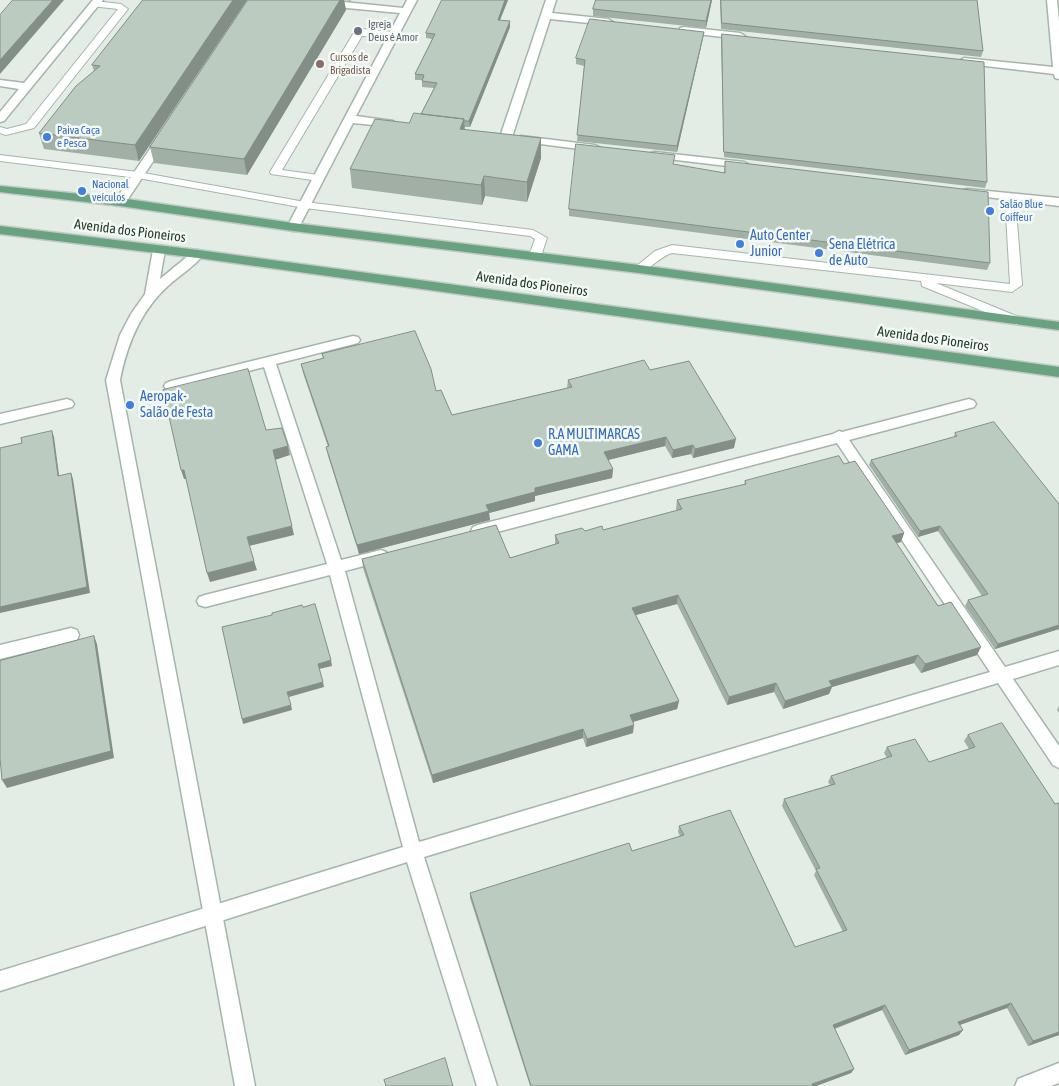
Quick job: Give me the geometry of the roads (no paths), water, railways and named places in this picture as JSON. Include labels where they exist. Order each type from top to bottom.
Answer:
[{"type":"main road","name":"Avenida dos Pioneiros","points":[[0,190],[120,202],[293,227],[639,269],[1059,326]]},
{"type":"main road","name":"Avenida dos Pioneiros","points":[[0,230],[198,254],[1059,372]]},
{"type":"street","points":[[294,0],[406,12]]},
{"type":"street","points":[[293,227],[412,0]]},
{"type":"street","points":[[551,0],[501,136],[604,149]]},
{"type":"street","points":[[1052,0],[1059,76]]},
{"type":"street","points":[[0,119],[96,2]]},
{"type":"street","points":[[545,15],[614,23]]},
{"type":"street","points":[[674,29],[752,38]]},
{"type":"street","points":[[950,59],[1059,71]]},
{"type":"street","points":[[0,83],[27,86]]},
{"type":"street","points":[[350,119],[408,126]]},
{"type":"street","points":[[120,202],[170,128]]},
{"type":"street","points":[[644,154],[753,166]]},
{"type":"street","points":[[950,190],[1059,202]]},
{"type":"street","points":[[151,295],[159,250]]},
{"type":"street","points":[[198,254],[151,295],[126,335],[117,358],[113,380],[245,1086]]},
{"type":"street","points":[[171,386],[269,363],[353,340]]},
{"type":"street","points":[[269,363],[336,568],[414,852],[486,1086]]},
{"type":"street","points":[[0,419],[67,404]]},
{"type":"street","points":[[462,535],[839,436],[969,404]]},
{"type":"street","points":[[839,436],[1059,760]]},
{"type":"street","points":[[205,601],[394,553]]},
{"type":"street","points":[[0,652],[71,635]]},
{"type":"street","points":[[0,980],[414,852],[1059,658]]},
{"type":"street","points":[[1024,1086],[1059,1073]]},
{"type":"lane","points":[[0,130],[6,132],[30,126],[123,9],[96,2]]},
{"type":"lane","points":[[319,178],[275,172],[358,34],[362,32],[394,35]]},
{"type":"lane","points":[[0,158],[138,175],[305,204],[532,233],[541,238],[535,256]]},
{"type":"lane","points":[[639,269],[659,253],[672,249],[1007,288],[1014,287],[1016,285],[1010,197]]},
{"type":"lane","points":[[908,276],[1017,321]]},
{"type":"place","name":"Igreja Deus é Amor","points":[[358,31]]},
{"type":"place","name":"Cursos de Brigadista","points":[[320,64]]},
{"type":"place","name":"Paiva Caça e Pesca","points":[[47,137]]},
{"type":"place","name":"Nacional veículos","points":[[82,191]]},
{"type":"place","name":"Salão Blue Coiffeur","points":[[990,211]]},
{"type":"place","name":"Auto Center Junior","points":[[740,244]]},
{"type":"place","name":"Sena Elétrica de Auto","points":[[819,253]]},
{"type":"place","name":"Aeropak- Salão de Festa","points":[[130,405]]},
{"type":"place","name":"R.A MULTIMARCAS GAMA","points":[[538,443]]}]
